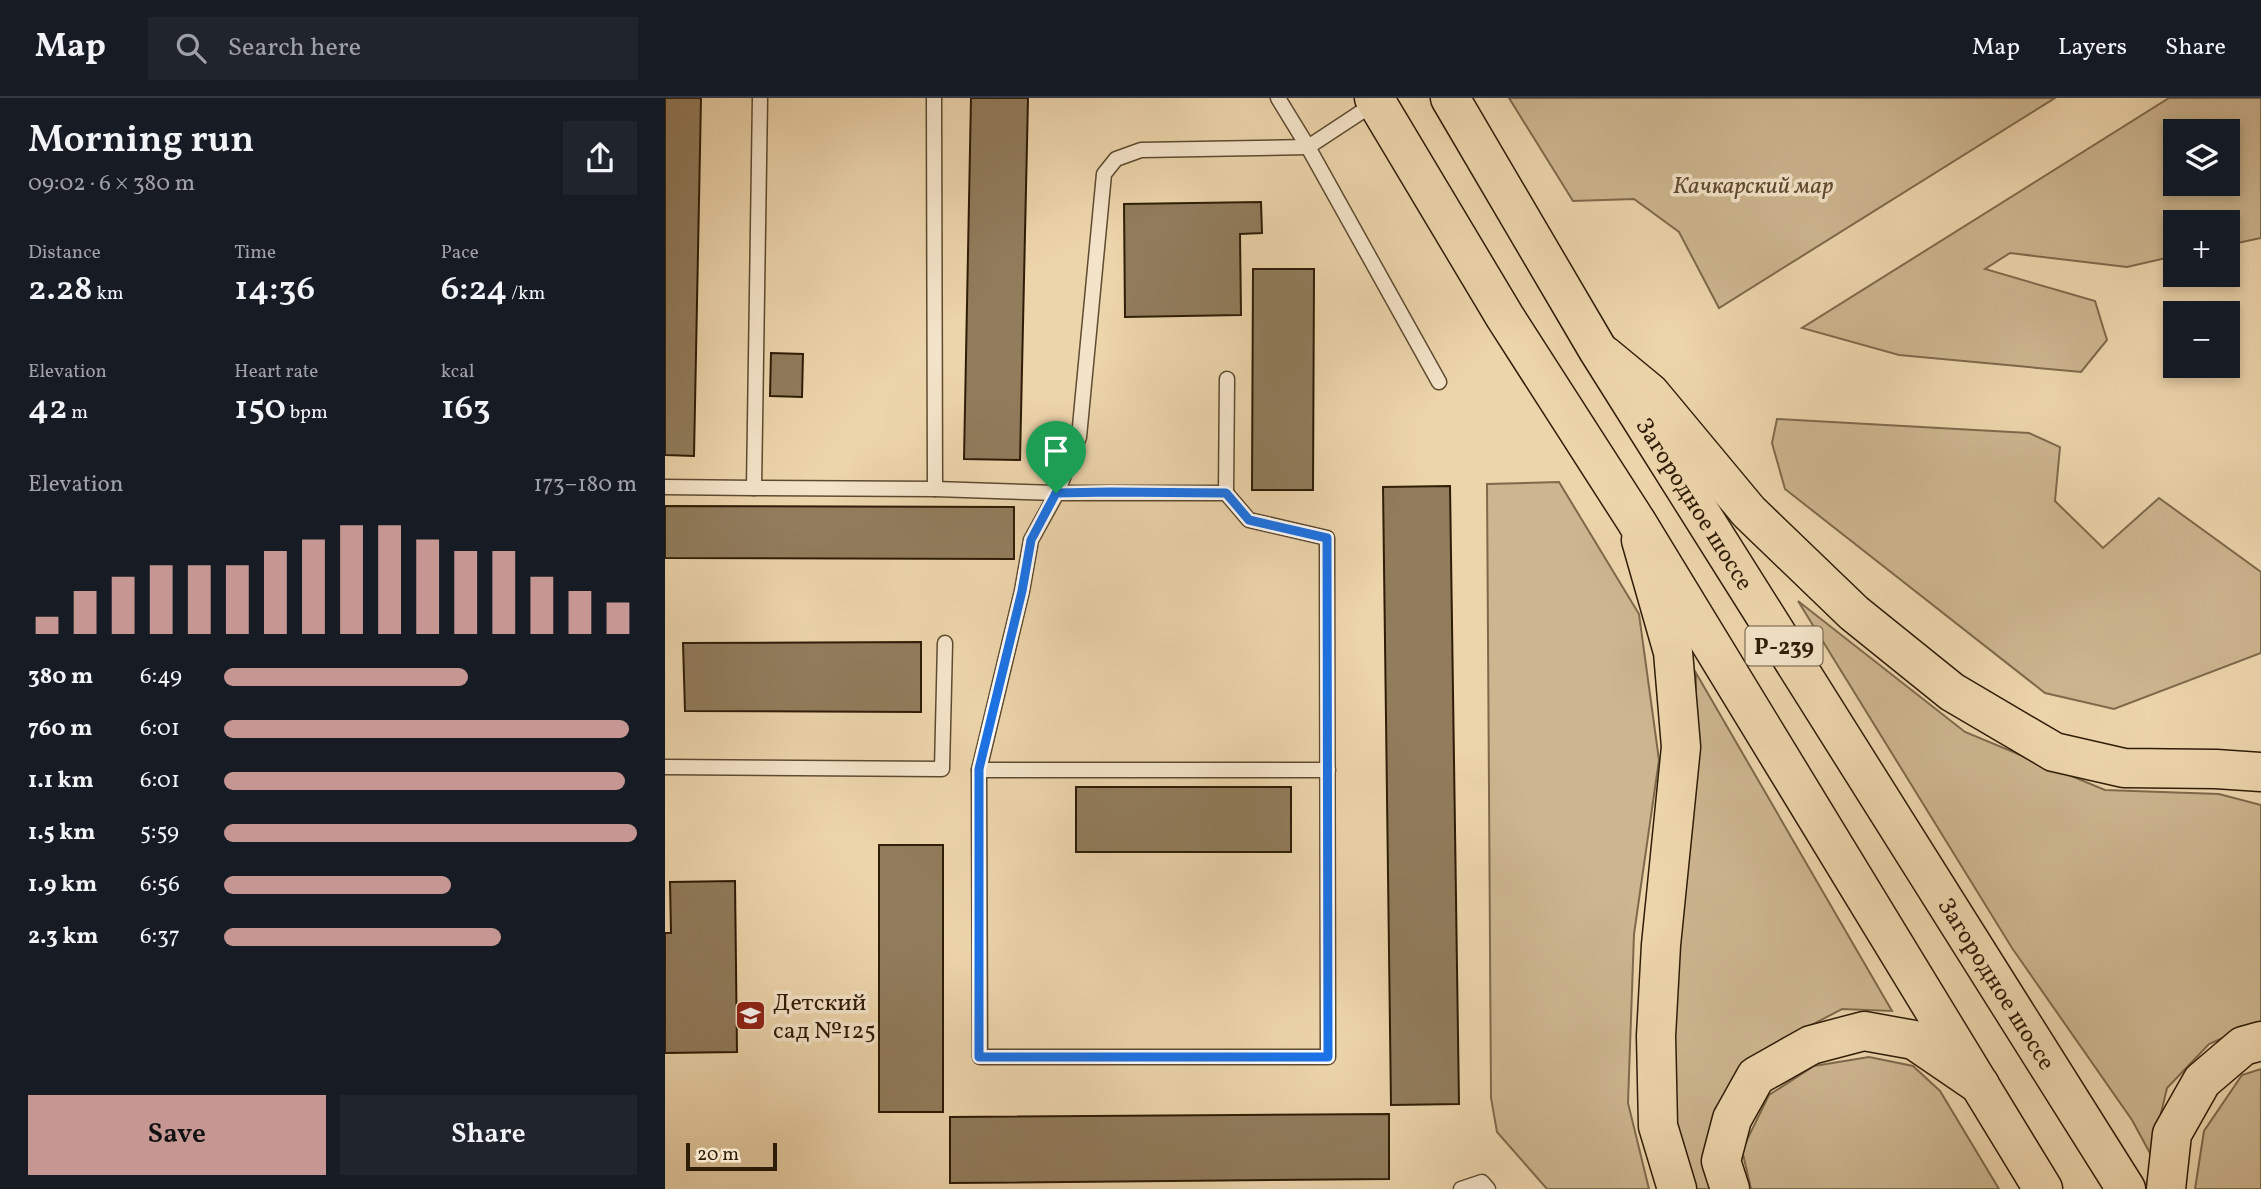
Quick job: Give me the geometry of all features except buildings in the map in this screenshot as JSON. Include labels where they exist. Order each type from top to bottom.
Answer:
[{"type":"main road","name":"Загородное шоссе","points":[[1450,98],[1598,350],[2126,1189]]},
{"type":"main road","name":"Р-239","points":[[1375,100],[1505,317],[1636,521],[2043,1189]]},
{"type":"main road","points":[[1598,350],[1650,393],[1759,522],[1854,613],[1952,692],[2054,752],[2124,768],[2261,772]]},
{"type":"main road","points":[[1636,521],[1673,652],[1681,747],[1661,945],[1656,1036],[1658,1126],[1677,1189]]},
{"type":"main road","points":[[1730,1189],[1721,1161],[1732,1119],[1756,1076],[1811,1045],[1864,1031],[1914,1040],[1980,1085]]},
{"type":"main road","points":[[2166,1189],[2172,1134],[2202,1081],[2242,1046],[2261,1041]]},
{"type":"lane","points":[[754,488],[760,98]]},
{"type":"lane","points":[[934,98],[935,489]]},
{"type":"lane","points":[[1278,98],[1439,382]]},
{"type":"lane","points":[[1227,379],[1226,493],[1249,520],[1327,538],[1328,1057],[979,1057],[979,769],[1022,591],[1031,540],[1056,493],[1079,437],[1104,174],[1116,159],[1141,150],[1308,148],[1375,100]]},
{"type":"lane","points":[[665,487],[1226,493]]},
{"type":"lane","points":[[665,767],[942,769],[945,643]]},
{"type":"lane","points":[[979,769],[1328,770]]},
{"type":"lane","points":[[1461,1189],[1482,1182],[1488,1189]]},
{"type":"green space","name":"Качкарский мар","points":[[1509,98],[2055,98],[1719,308],[1679,232],[1634,199],[1573,201]]},
{"type":"green space","points":[[2169,98],[2261,98],[2261,238],[2240,242],[2240,210],[2163,210],[2163,259],[2127,267],[2010,253],[1985,269],[2095,301],[2107,340],[2081,372],[1899,355],[1802,328]]},
{"type":"green space","points":[[1777,419],[2029,433],[2060,447],[2055,501],[2103,548],[2159,498],[2261,572],[2261,653],[2114,709],[2045,693],[1785,489],[1772,443]]},
{"type":"green space","points":[[1559,482],[1639,614],[1659,760],[1634,934],[1628,1103],[1649,1189],[1547,1189],[1497,1132],[1491,1098],[1487,484]]},
{"type":"green space","points":[[1798,601],[1965,732],[2105,790],[2219,794],[2261,805],[2261,1021],[2209,1044],[2167,1088],[2151,1155],[2132,1120],[2012,948]]},
{"type":"green space","points":[[1696,673],[1892,1011],[1842,1009],[1747,1059],[1715,1109],[1705,1163],[1713,1189],[1688,1189],[1671,1096],[1672,968],[1695,775]]},
{"type":"green space","points":[[1869,1057],[1913,1066],[1940,1091],[1999,1189],[1751,1189],[1742,1150],[1769,1095],[1814,1066]]},
{"type":"green space","points":[[2261,1069],[2261,1189],[2195,1189],[2204,1131],[2242,1075]]},
{"type":"place","name":"Детский сад №125","points":[[750,1016]]},
{"type":"route","points":[[1056,493],[1226,493],[1249,520],[1327,538],[1328,1057],[979,1057],[979,769],[1022,591],[1031,540],[1056,493]]}]
